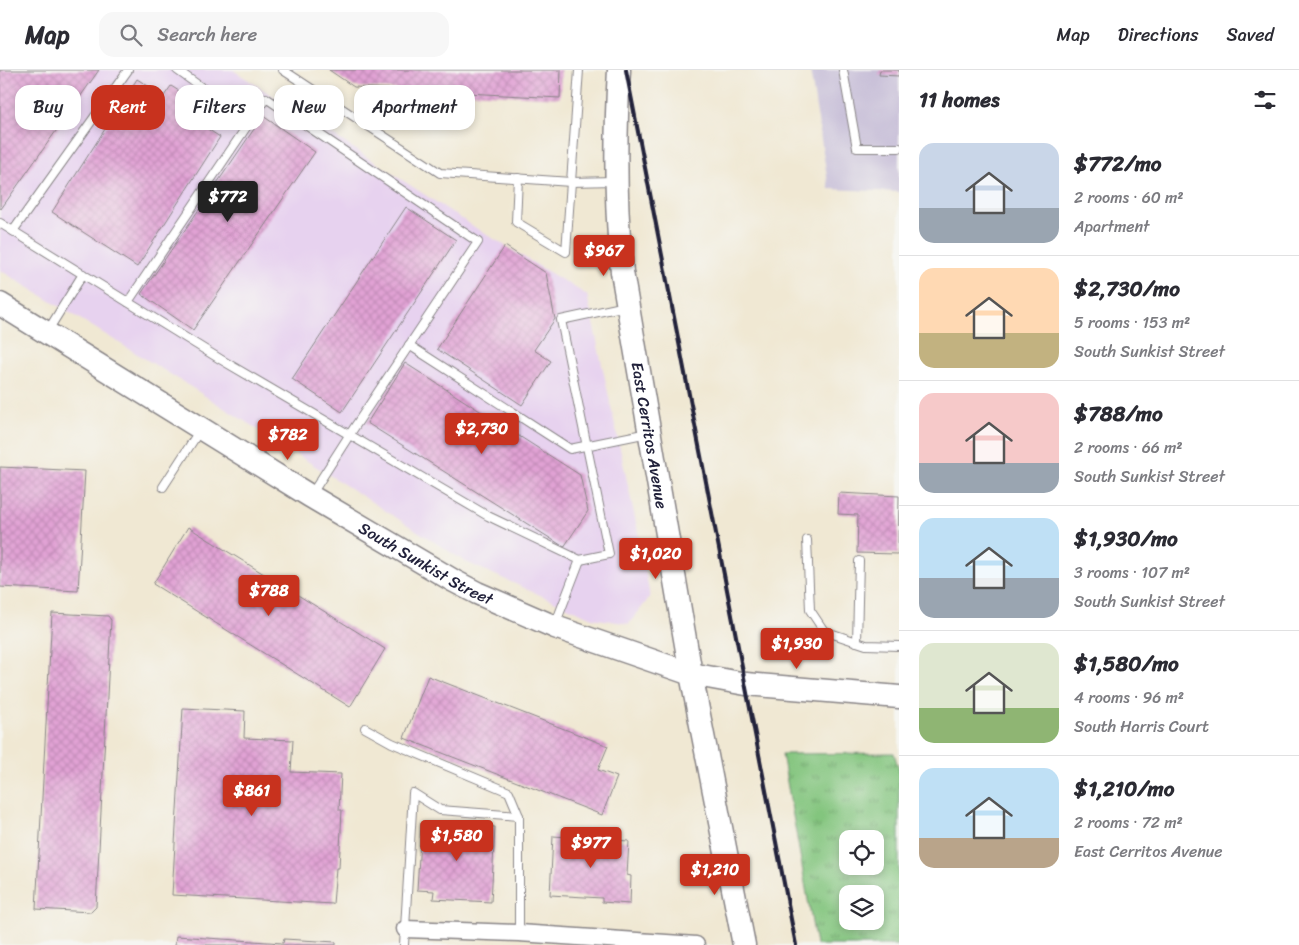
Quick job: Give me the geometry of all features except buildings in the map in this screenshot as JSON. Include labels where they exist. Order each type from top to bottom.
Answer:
[{"type":"street","name":"East Cerritos Avenue","points":[[619,70],[615,131],[615,181],[618,233],[628,306],[691,674],[744,945]]},
{"type":"street","name":"South Sunkist Street","points":[[0,304],[310,496],[466,588],[555,627],[691,674],[746,684],[899,697]]},
{"type":"street","points":[[405,937],[519,933],[696,945]]},
{"type":"lane","points":[[13,231],[128,70]]},
{"type":"lane","points":[[177,70],[198,85]]},
{"type":"lane","points":[[283,70],[440,173],[571,182],[615,181]]},
{"type":"lane","points":[[518,178],[516,222],[566,252],[579,70]]},
{"type":"lane","points":[[842,70],[857,148],[899,148]]},
{"type":"lane","points":[[264,101],[266,98],[478,242],[310,496]]},
{"type":"lane","points":[[128,302],[245,130]]},
{"type":"lane","points":[[0,223],[220,359],[488,516],[580,560],[608,554],[561,320],[628,306]]},
{"type":"lane","points":[[46,334],[83,274]]},
{"type":"lane","points":[[409,345],[570,449],[650,433]]},
{"type":"lane","points":[[164,487],[201,429]]},
{"type":"lane","points":[[807,540],[810,610],[824,631],[866,645],[899,646]]},
{"type":"lane","points":[[555,627],[580,560]]},
{"type":"lane","points":[[857,642],[859,561]]},
{"type":"lane","points":[[365,728],[392,742],[509,792],[519,816],[519,933]]},
{"type":"lane","points":[[405,937],[413,793],[440,810],[519,816]]},
{"type":"shaded area","points":[[0,70],[233,70],[256,85],[175,85],[175,130],[264,130],[264,90],[274,97],[274,130],[325,130],[479,230],[587,295],[641,546],[650,597],[629,624],[592,618],[466,562],[183,382],[0,270]]},
{"type":"shaded area","points":[[810,70],[899,70],[899,192],[829,189]]},
{"type":"green space","points":[[894,753],[899,770],[899,945],[816,945],[782,754]]},
{"type":"railway","points":[[626,70],[796,945]]}]
